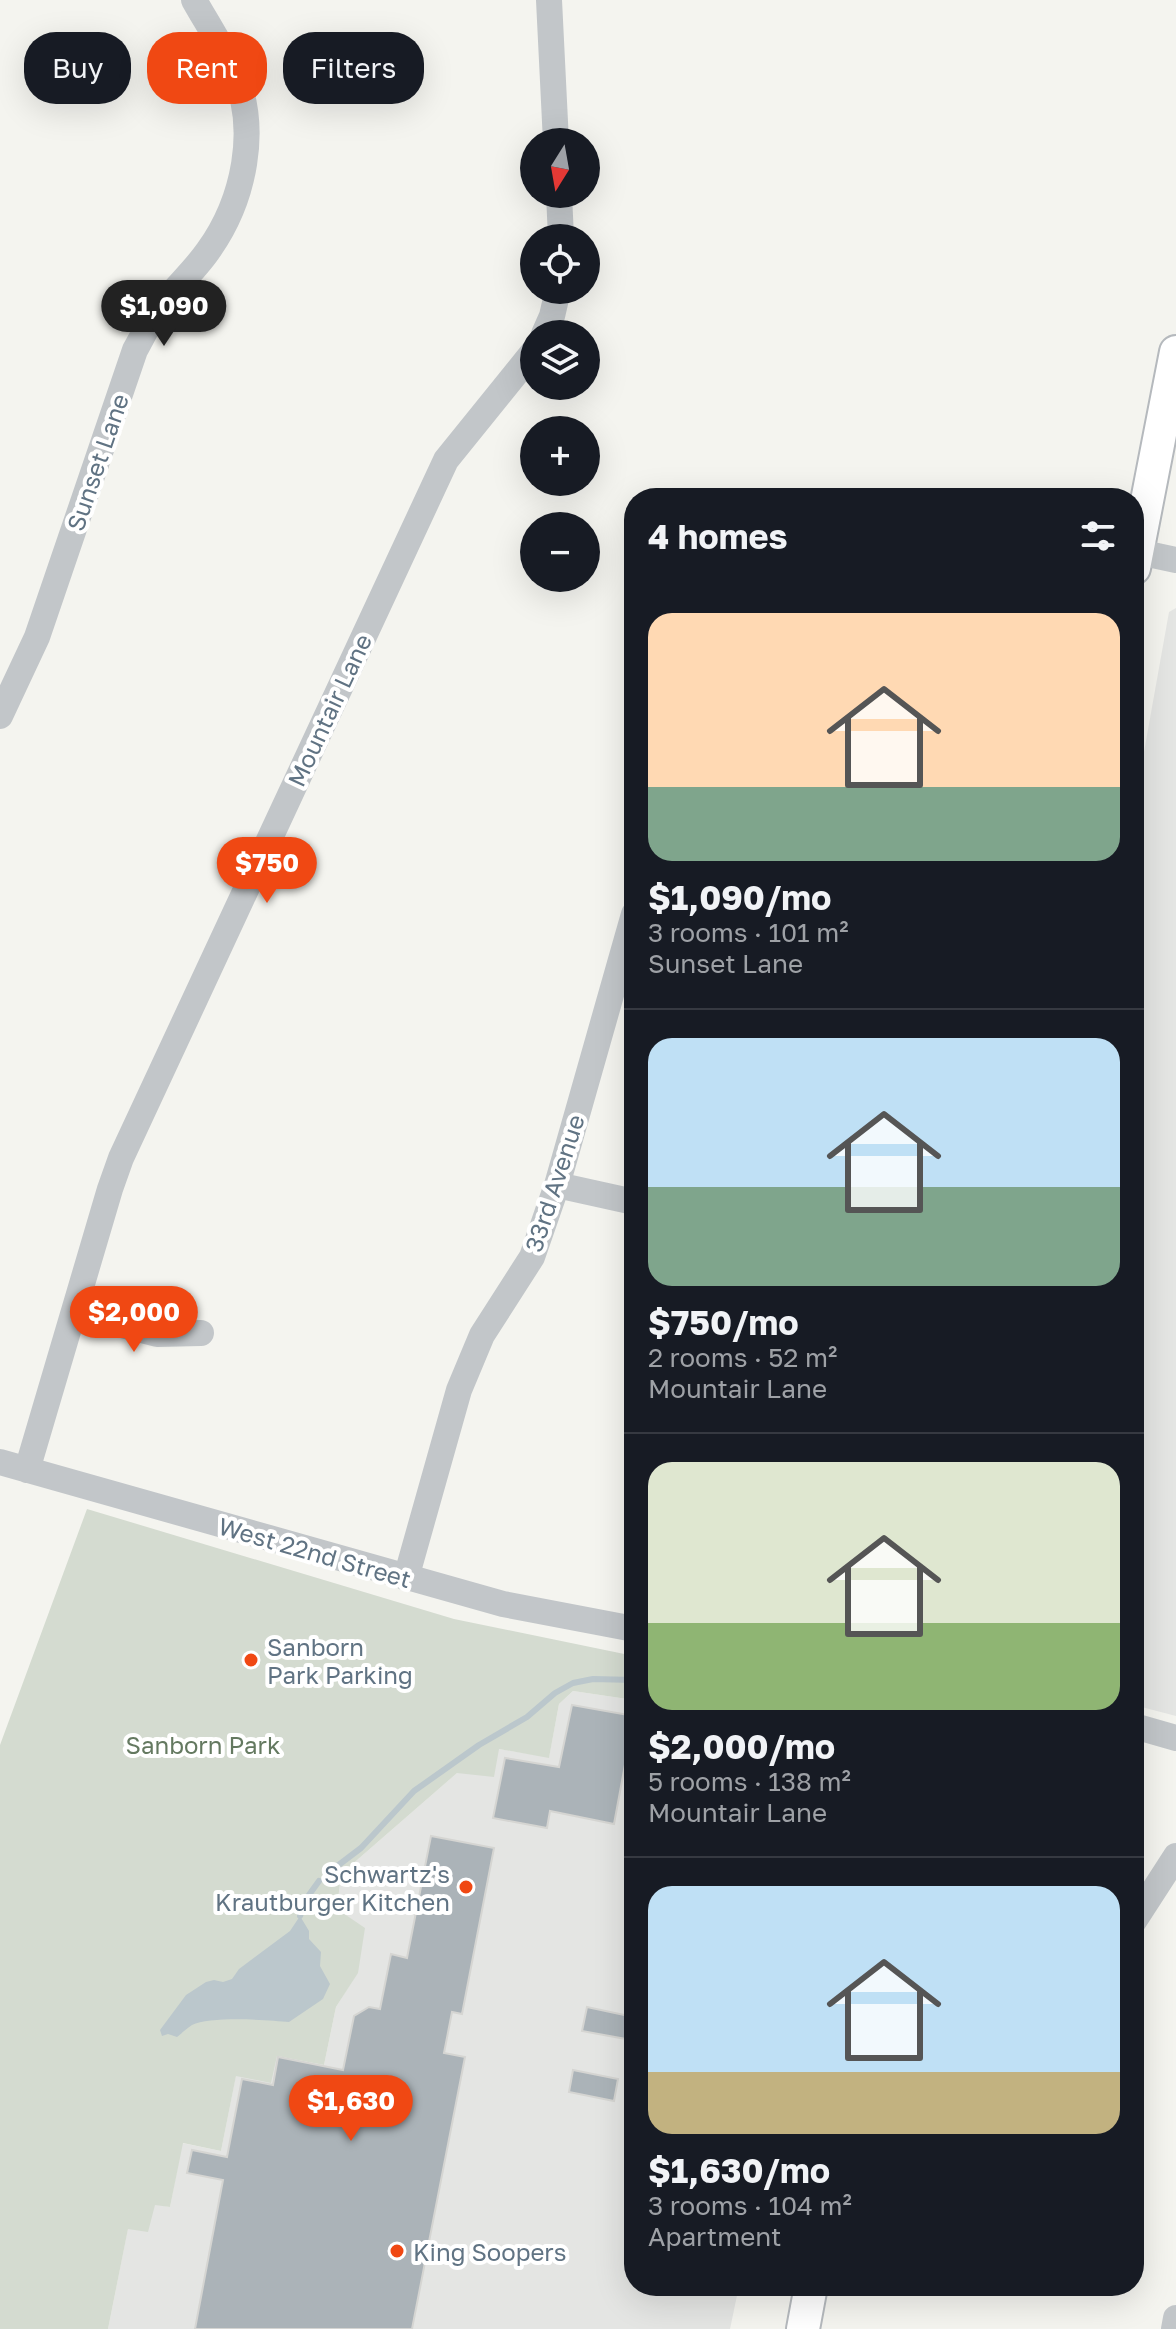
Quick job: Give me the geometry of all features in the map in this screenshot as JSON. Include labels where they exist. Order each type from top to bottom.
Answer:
[{"type":"main road","points":[[1144,511],[1176,352]]},
{"type":"main road","points":[[803,2329],[809,2296]]},
{"type":"street","name":"Sunset Lane","points":[[0,716],[37,637],[135,350],[159,309],[208,251],[236,200],[247,139],[243,102],[234,72],[194,0]]},
{"type":"street","points":[[549,0],[555,128]]},
{"type":"street","name":"Mountair Lane","points":[[27,1470],[121,1158],[446,460],[520,368]]},
{"type":"street","points":[[1144,557],[1176,560]]},
{"type":"street","name":"33rd Avenue","points":[[406,1578],[459,1390],[482,1335],[532,1257],[557,1185],[624,949]]},
{"type":"street","points":[[557,1185],[624,1200]]},
{"type":"street","points":[[74,1313],[157,1334],[201,1333]]},
{"type":"street","name":"West 22nd Street","points":[[0,1462],[503,1604],[624,1627]]},
{"type":"street","points":[[1144,1729],[1176,1738]]},
{"type":"street","points":[[1144,1906],[1176,1856]]},
{"type":"street","points":[[1174,2329],[1176,2318]]},
{"type":"shaded area","points":[[1176,608],[1176,1716],[1144,1708],[1144,752],[1169,612]]},
{"type":"shaded area","points":[[573,1691],[624,1699],[624,2296],[737,2296],[730,2329],[108,2329],[128,2228],[155,2204],[170,2207],[182,2143],[221,2151],[236,2075],[277,2056],[324,2065],[336,2007],[358,1972],[337,1909],[341,1874],[458,1772],[499,1749],[549,1757],[559,1704]]},
{"type":"shaded area","points":[[300,1916],[309,1931],[309,1939],[321,1952],[320,1966],[330,1984],[323,1999],[289,2022],[212,2020],[192,2025],[177,2037],[162,2036],[160,2030],[186,1995],[206,1982],[232,1979],[239,1969],[290,1931]]},
{"type":"green space","name":"Sanborn Park","points":[[87,1509],[454,1619],[624,1654],[624,1699],[573,1691],[559,1704],[549,1758],[499,1749],[494,1777],[457,1773],[341,1874],[337,1909],[365,1928],[358,1973],[336,2007],[324,2065],[277,2056],[271,2083],[236,2076],[221,2151],[183,2143],[170,2207],[155,2205],[148,2232],[128,2229],[108,2329],[0,2329],[0,1745]]},
{"type":"building","points":[[572,1705],[624,1714],[624,1770],[614,1824],[550,1811],[547,1828],[493,1818],[505,1758],[559,1767]]},
{"type":"building","points":[[431,1836],[494,1848],[462,2014],[452,2012],[444,2053],[465,2057],[412,2329],[195,2329],[223,2180],[187,2173],[192,2150],[227,2157],[242,2079],[273,2085],[278,2057],[343,2070],[354,2016],[369,2007],[380,2009],[391,1954],[407,1958]]},
{"type":"building","points":[[587,2007],[624,2015],[624,2039],[582,2031]]},
{"type":"building","points":[[573,2070],[618,2079],[614,2101],[569,2092]]},
{"type":"waterway","points":[[328,1873],[361,1848],[414,1791],[479,1745],[527,1717],[555,1693],[573,1683],[593,1679],[624,1680]]},
{"type":"waterway","points":[[300,1916],[306,1899],[319,1881]]},
{"type":"place","name":"Sanborn Park Parking","points":[[251,1660]]},
{"type":"place","name":"Schwartz's Krautburger Kitchen","points":[[466,1887]]},
{"type":"place","name":"King Soopers","points":[[397,2251]]}]
